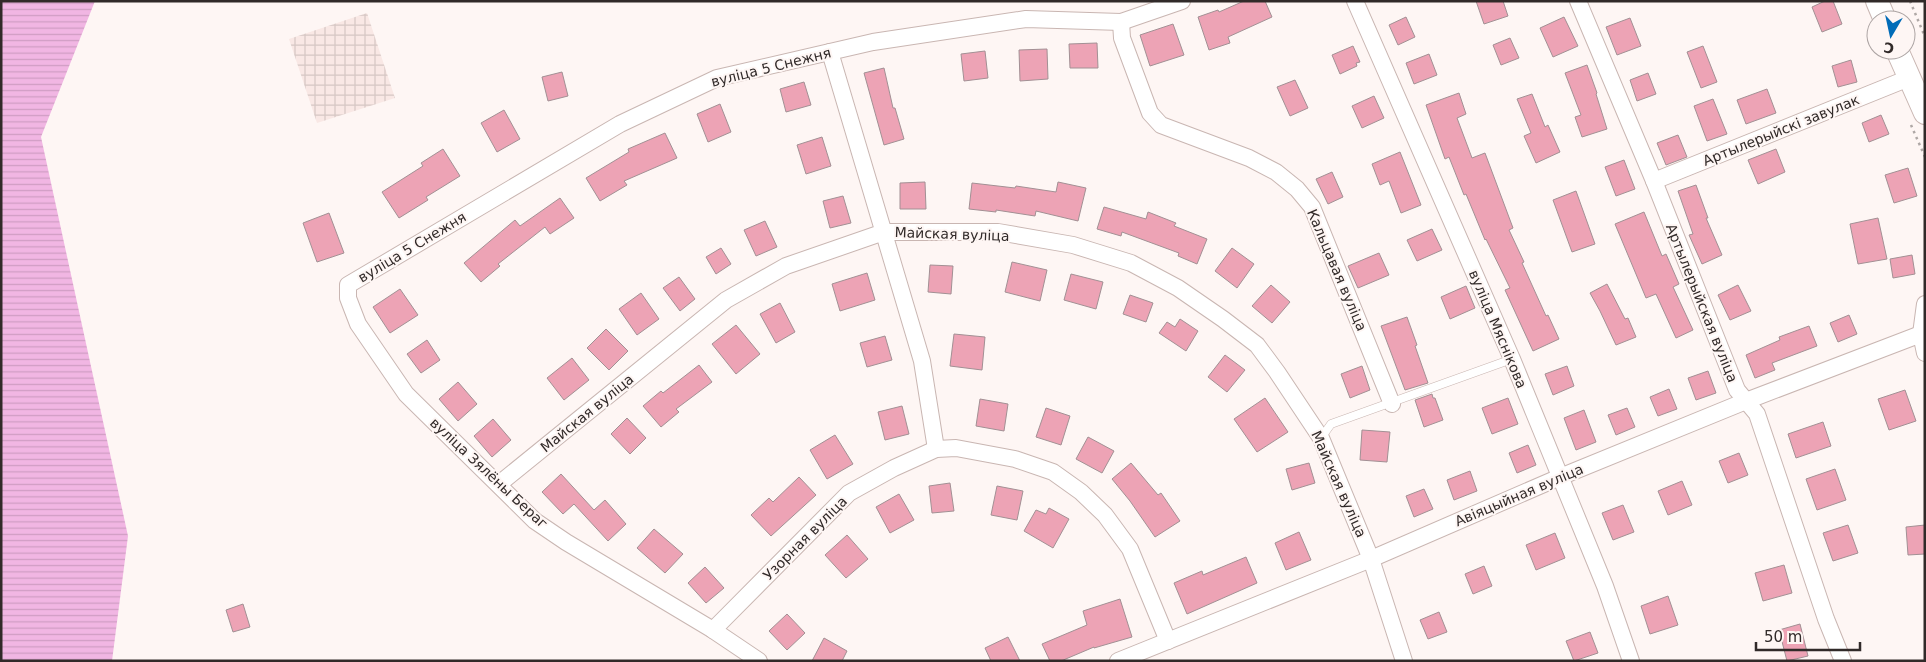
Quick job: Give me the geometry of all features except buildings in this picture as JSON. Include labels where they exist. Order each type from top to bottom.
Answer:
[{"type":"main road","points":[[1901,60],[1925,113]]},
{"type":"street","name":"вуліца 5 Снежня","points":[[348,285],[620,124],[717,78],[873,42],[1026,19],[1121,22],[1182,1]]},
{"type":"street","name":"вуліца Мяснікова","points":[[1355,1],[1512,359],[1605,586],[1631,661]]},
{"type":"street","name":"Артылерыйская вуліца","points":[[1578,1],[1654,181],[1737,390],[1757,414],[1826,619],[1843,661]]},
{"type":"street","name":"Кальцавая вуліца","points":[[1121,22],[1122,38],[1150,113],[1161,125],[1249,158],[1276,172],[1297,189],[1312,207],[1392,404]]},
{"type":"street","points":[[830,52],[922,361],[936,449]]},
{"type":"street","name":"Артылерыйскі завулак","points":[[1654,181],[1908,78]]},
{"type":"street","name":"Майская вуліца","points":[[499,484],[726,300],[786,266],[884,232],[998,232],[1073,245],[1131,263],[1178,288],[1257,345],[1278,372],[1322,438],[1371,558],[1404,661]]},
{"type":"street","name":"вуліца Зялёны Бераг","points":[[348,285],[348,298],[358,324],[406,394],[535,521],[566,542],[713,630],[759,661]]},
{"type":"street","points":[[1925,304],[1921,334],[1925,353]]},
{"type":"street","name":"Авіяцыйная вуліца","points":[[1118,661],[1371,558],[1746,401],[1921,334]]},
{"type":"street","name":"Узорная вуліца","points":[[713,630],[849,493],[894,468],[936,449],[956,448],[1015,459],[1053,472],[1081,492],[1105,516],[1130,548],[1168,641]]},
{"type":"lane","points":[[1322,438],[1331,424],[1392,404],[1512,359]]},
{"type":"path","points":[[1910,1],[1925,37]]},
{"type":"shaded area","points":[[1,1],[95,1],[41,137],[128,536],[112,661],[1,661]]},
{"type":"shaded area","points":[[367,13],[395,98],[317,123],[289,39]]}]
